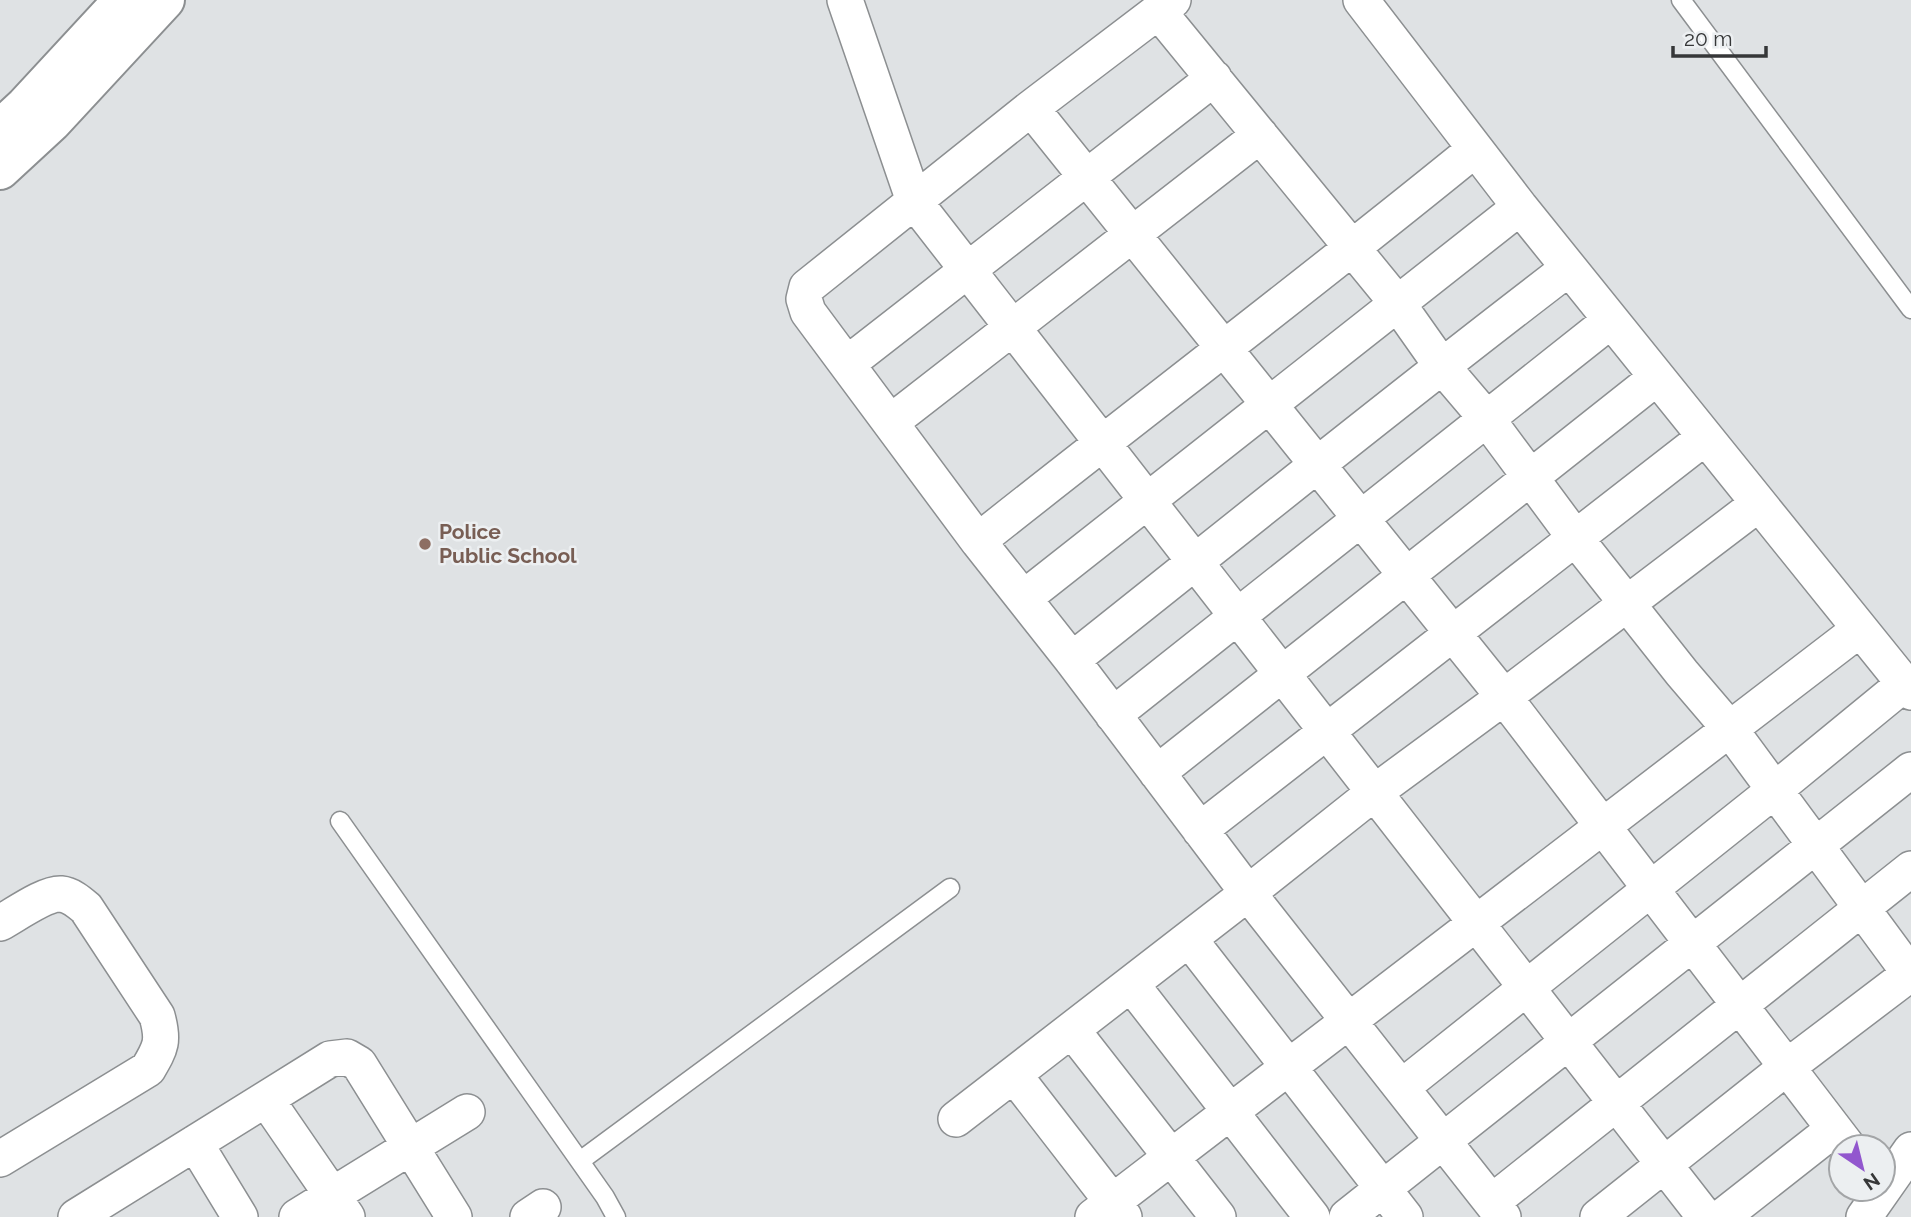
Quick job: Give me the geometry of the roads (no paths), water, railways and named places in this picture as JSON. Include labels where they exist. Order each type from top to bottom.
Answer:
[{"type":"main road","points":[[0,129],[25,106],[122,0]]},
{"type":"main road","points":[[0,170],[52,122],[165,0]]},
{"type":"street","points":[[845,0],[914,201],[1705,1217]]},
{"type":"street","points":[[1361,0],[1474,150],[1908,688],[1650,888],[1402,1087]]},
{"type":"street","points":[[1598,1217],[1787,1067],[1911,974],[1861,909],[1817,845],[1729,728],[1576,539],[1487,419],[1441,365],[1398,304],[1214,78],[1166,6],[1031,108],[807,287],[804,299],[808,312],[978,541],[1072,660],[1248,893],[1498,1210],[1616,1103],[1740,1005],[1861,909],[1911,869]]},
{"type":"street","points":[[847,363],[1214,78]]},
{"type":"street","points":[[1031,108],[1504,698],[1837,1133]]},
{"type":"street","points":[[891,422],[1260,135]]},
{"type":"street","points":[[978,541],[1223,347],[1352,249],[1474,150]]},
{"type":"street","points":[[1024,598],[1520,207]]},
{"type":"street","points":[[1072,660],[1441,365],[1569,268]]},
{"type":"street","points":[[1114,715],[1610,321]]},
{"type":"street","points":[[1157,773],[1657,378]]},
{"type":"street","points":[[1200,830],[1704,438]]},
{"type":"street","points":[[956,1119],[1375,792],[1504,698],[1758,504]]},
{"type":"street","points":[[1014,1075],[1110,1212],[1171,1157],[1288,1066],[1860,629]]},
{"type":"street","points":[[1347,1217],[1911,770]]},
{"type":"street","points":[[0,923],[49,896],[62,894],[75,899],[86,908],[157,1016],[163,1036],[159,1050],[148,1069],[0,1159]]},
{"type":"street","points":[[1189,939],[1405,1217]]},
{"type":"street","points":[[1130,984],[1312,1217]]},
{"type":"street","points":[[1072,1030],[1218,1217]]},
{"type":"street","points":[[76,1217],[123,1205],[195,1143],[330,1059],[347,1057],[359,1064],[454,1217]]},
{"type":"street","points":[[266,1099],[340,1206]]},
{"type":"street","points":[[297,1217],[340,1206],[410,1146],[467,1112]]},
{"type":"street","points":[[195,1143],[240,1217]]},
{"type":"street","points":[[1723,1217],[1827,1147]]},
{"type":"street","points":[[1897,1168],[1911,1150]]},
{"type":"lane","points":[[1681,0],[1911,309]]},
{"type":"lane","points":[[340,821],[617,1217]]},
{"type":"lane","points":[[580,1161],[950,888]]},
{"type":"place","name":"Police Public School","points":[[425,544]]}]
